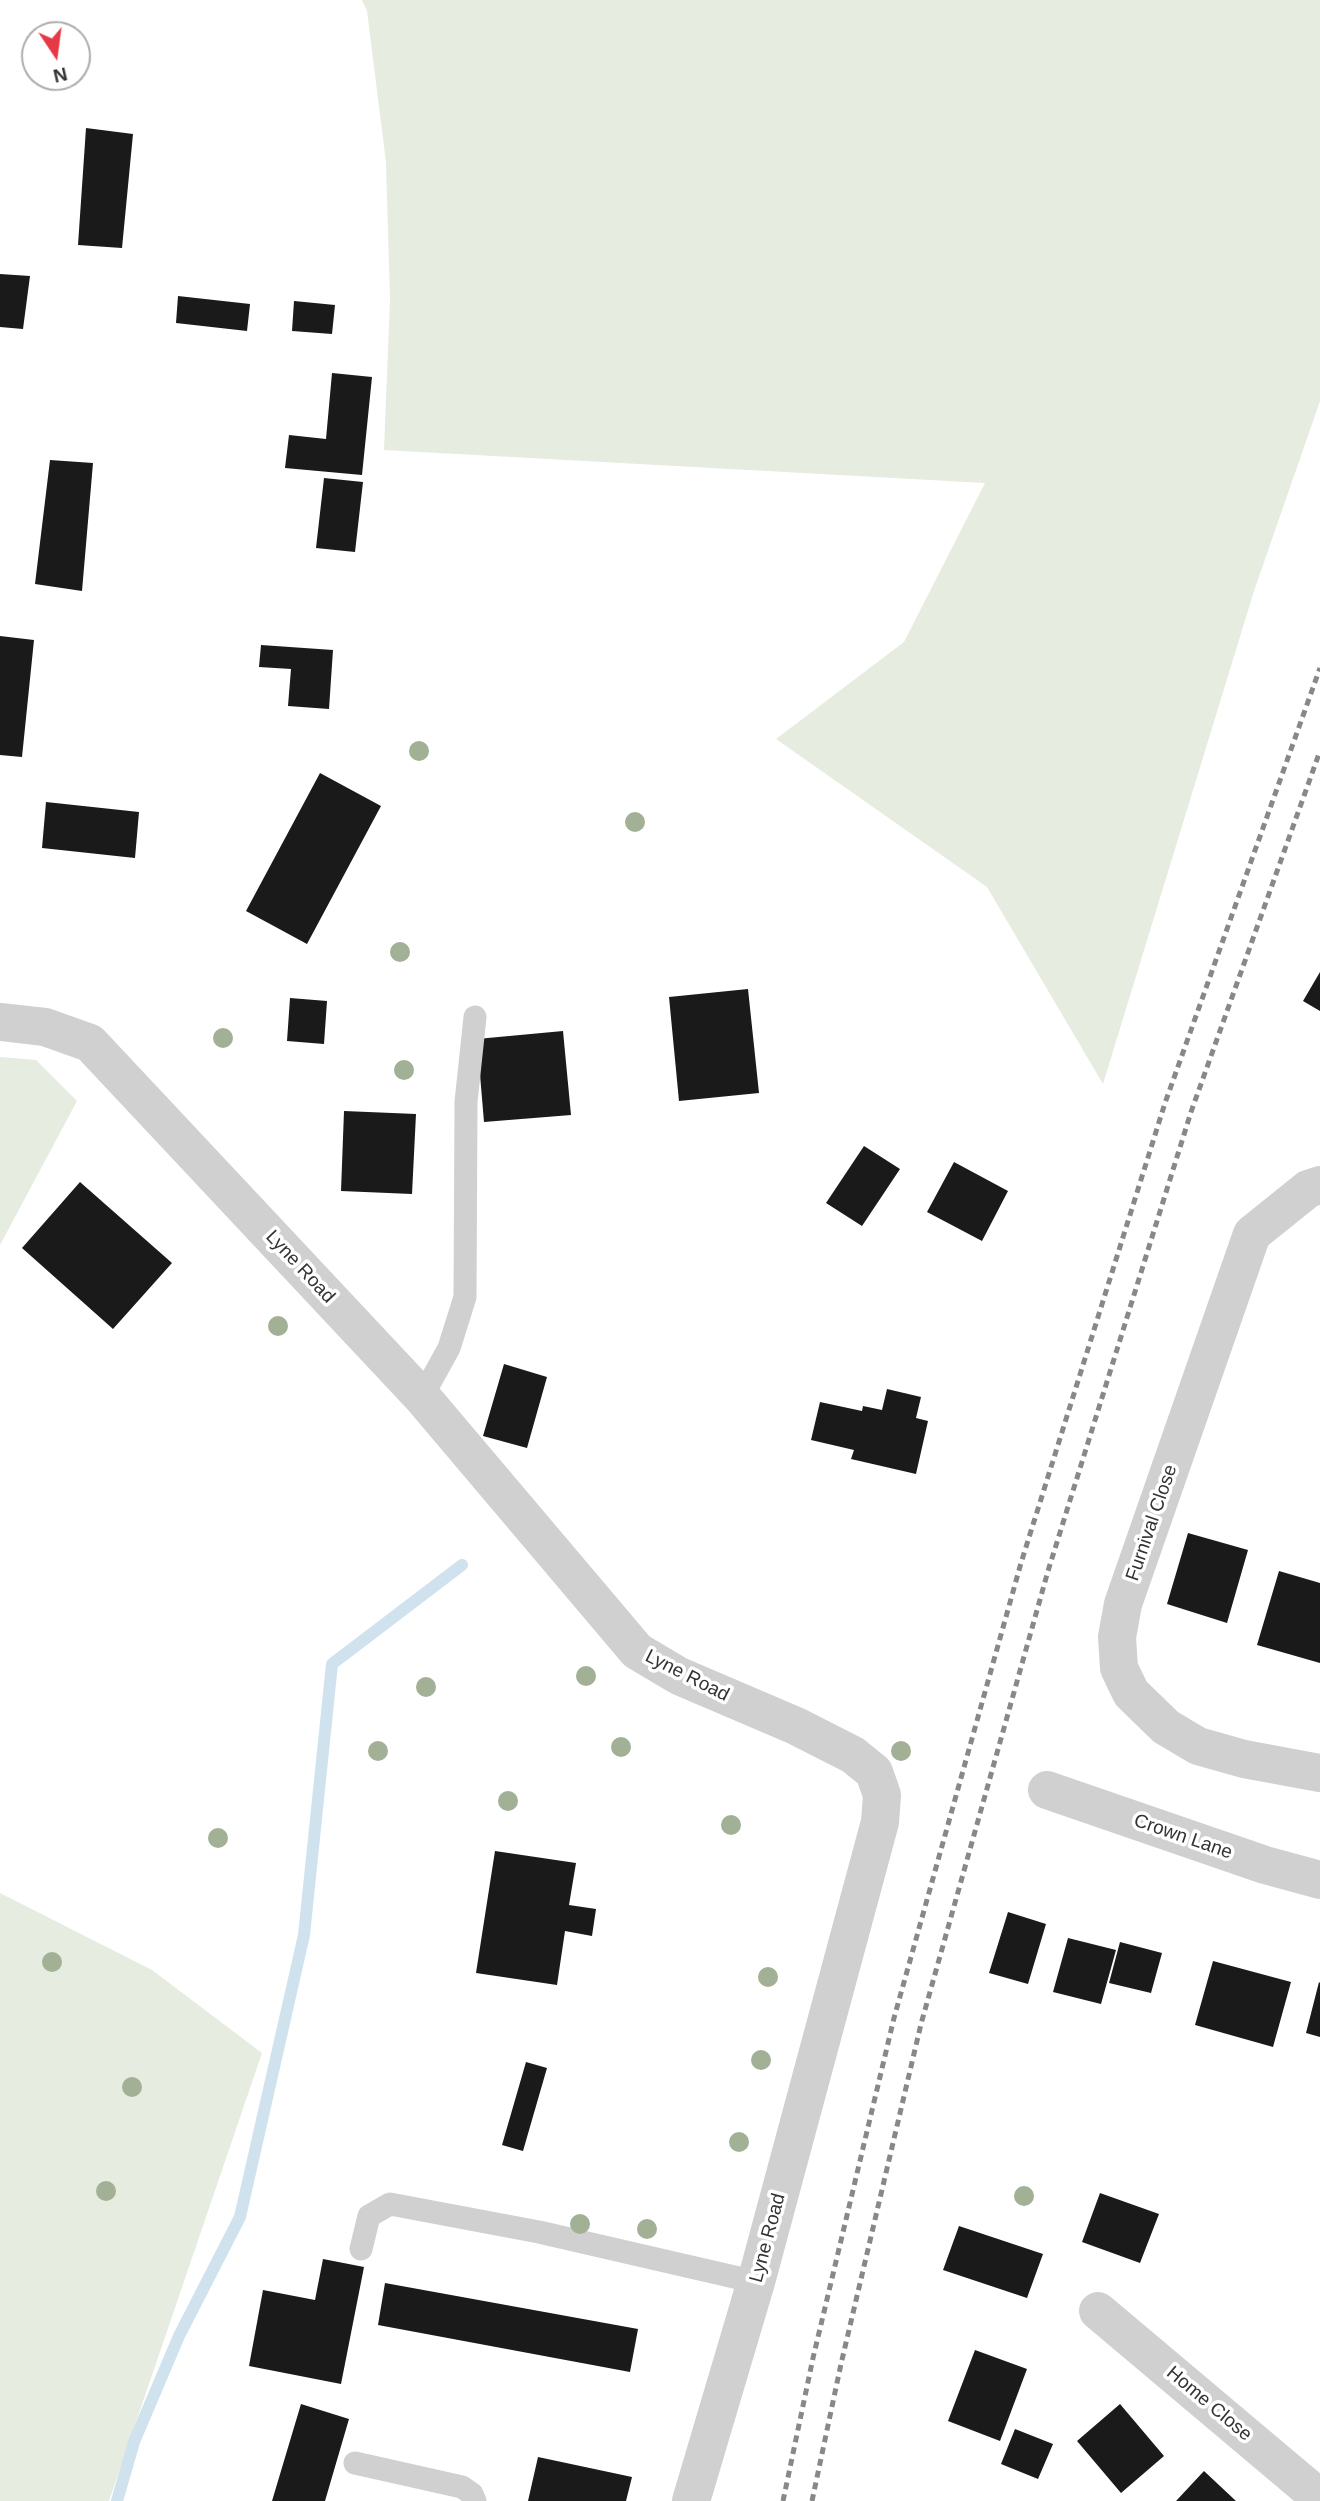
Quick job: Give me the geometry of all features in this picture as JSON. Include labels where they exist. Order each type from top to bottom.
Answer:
[{"type":"street","name":"Lyne Road","points":[[0,1022],[45,1027],[90,1043],[422,1397],[637,1651],[679,1676],[796,1726],[853,1755],[874,1772],[882,1796],[880,1822],[756,2282],[691,2501]]},
{"type":"street","name":"Furnival Close","points":[[1320,1185],[1308,1189],[1252,1234],[1123,1604],[1117,1637],[1119,1668],[1130,1693],[1166,1727],[1198,1746],[1244,1759],[1320,1773]]},
{"type":"street","name":"Crown Lane","points":[[1047,1790],[1320,1880]]},
{"type":"street","name":"Home Close","points":[[1098,2311],[1320,2498]]},
{"type":"lane","points":[[422,1397],[449,1348],[465,1297],[466,1102],[475,1017]]},
{"type":"lane","points":[[361,2249],[369,2216],[390,2204],[539,2232],[756,2282]]},
{"type":"lane","points":[[355,2463],[462,2487],[472,2494],[475,2501]]},
{"type":"shaded area","points":[[362,0],[1320,0],[1320,401],[1254,591],[1103,1084],[987,887],[776,739],[904,642],[985,483],[384,450],[390,300],[386,162],[367,11]]},
{"type":"shaded area","points":[[0,1057],[36,1060],[77,1101],[0,1245]]},
{"type":"shaded area","points":[[0,1893],[152,1970],[262,2053],[109,2501],[0,2501]]},
{"type":"building","points":[[86,128],[133,134],[122,248],[78,245]]},
{"type":"building","points":[[0,274],[30,276],[23,329],[0,327]]},
{"type":"building","points":[[178,296],[250,304],[247,331],[176,323]]},
{"type":"building","points":[[294,301],[335,305],[332,334],[292,331]]},
{"type":"building","points":[[332,373],[372,377],[362,475],[285,468],[289,435],[326,439]]},
{"type":"building","points":[[50,460],[93,463],[82,591],[35,584]]},
{"type":"building","points":[[324,478],[363,482],[355,552],[316,548]]},
{"type":"building","points":[[0,636],[34,640],[22,757],[0,755]]},
{"type":"building","points":[[261,645],[333,650],[329,709],[288,706],[291,669],[259,667]]},
{"type":"building","points":[[320,773],[381,806],[307,944],[246,911]]},
{"type":"building","points":[[46,802],[139,812],[135,858],[42,848]]},
{"type":"building","points":[[1320,972],[1320,1011],[1303,1001]]},
{"type":"building","points":[[748,989],[759,1093],[679,1101],[669,997]]},
{"type":"building","points":[[290,998],[327,1001],[324,1044],[287,1041]]},
{"type":"building","points":[[563,1031],[571,1115],[484,1122],[477,1039]]},
{"type":"building","points":[[344,1111],[416,1114],[412,1194],[341,1191]]},
{"type":"building","points":[[864,1146],[900,1169],[862,1226],[826,1203]]},
{"type":"building","points":[[954,1162],[1008,1191],[982,1241],[927,1212]]},
{"type":"building","points":[[80,1182],[172,1263],[113,1329],[22,1248]]},
{"type":"building","points":[[504,1364],[547,1377],[527,1448],[483,1436]]},
{"type":"building","points":[[887,1389],[921,1397],[916,1418],[928,1421],[916,1474],[851,1459],[854,1450],[811,1440],[820,1402],[862,1411],[863,1406],[882,1410]]},
{"type":"building","points":[[1188,1533],[1248,1550],[1227,1623],[1167,1604]]},
{"type":"building","points":[[1279,1571],[1320,1583],[1320,1663],[1257,1645]]},
{"type":"building","points":[[495,1851],[576,1863],[569,1905],[596,1909],[592,1936],[565,1931],[557,1985],[476,1973]]},
{"type":"building","points":[[1008,1912],[1046,1924],[1028,1984],[989,1973]]},
{"type":"building","points":[[1068,1938],[1116,1950],[1101,2004],[1053,1992]]},
{"type":"building","points":[[1120,1942],[1162,1953],[1151,1993],[1109,1983]]},
{"type":"building","points":[[1213,1961],[1291,1982],[1273,2047],[1195,2025]]},
{"type":"building","points":[[1320,1983],[1320,2037],[1306,2033]]},
{"type":"building","points":[[526,2062],[547,2068],[523,2151],[502,2145]]},
{"type":"building","points":[[1100,2193],[1159,2214],[1140,2263],[1082,2242]]},
{"type":"building","points":[[959,2226],[1043,2254],[1027,2298],[943,2270]]},
{"type":"building","points":[[323,2259],[364,2267],[341,2384],[249,2366],[263,2290],[315,2300]]},
{"type":"building","points":[[385,2283],[638,2329],[630,2372],[378,2325]]},
{"type":"building","points":[[975,2350],[1027,2369],[1000,2441],[948,2421]]},
{"type":"building","points":[[301,2404],[349,2419],[325,2501],[272,2501]]},
{"type":"building","points":[[1120,2404],[1164,2456],[1121,2493],[1077,2441]]},
{"type":"building","points":[[1015,2429],[1053,2444],[1038,2479],[1001,2464]]},
{"type":"building","points":[[538,2457],[632,2477],[626,2501],[528,2501]]},
{"type":"building","points":[[1204,2471],[1236,2501],[1176,2501]]},
{"type":"waterway","points":[[117,2501],[134,2442],[179,2336],[240,2217],[304,1935],[332,1664],[462,1565]]},
{"type":"railway","points":[[783,2501],[813,2358],[894,2018],[1021,1563],[1165,1103],[1320,668]]},
{"type":"railway","points":[[812,2501],[841,2364],[921,2024],[1048,1571],[1191,1112],[1320,751]]}]
